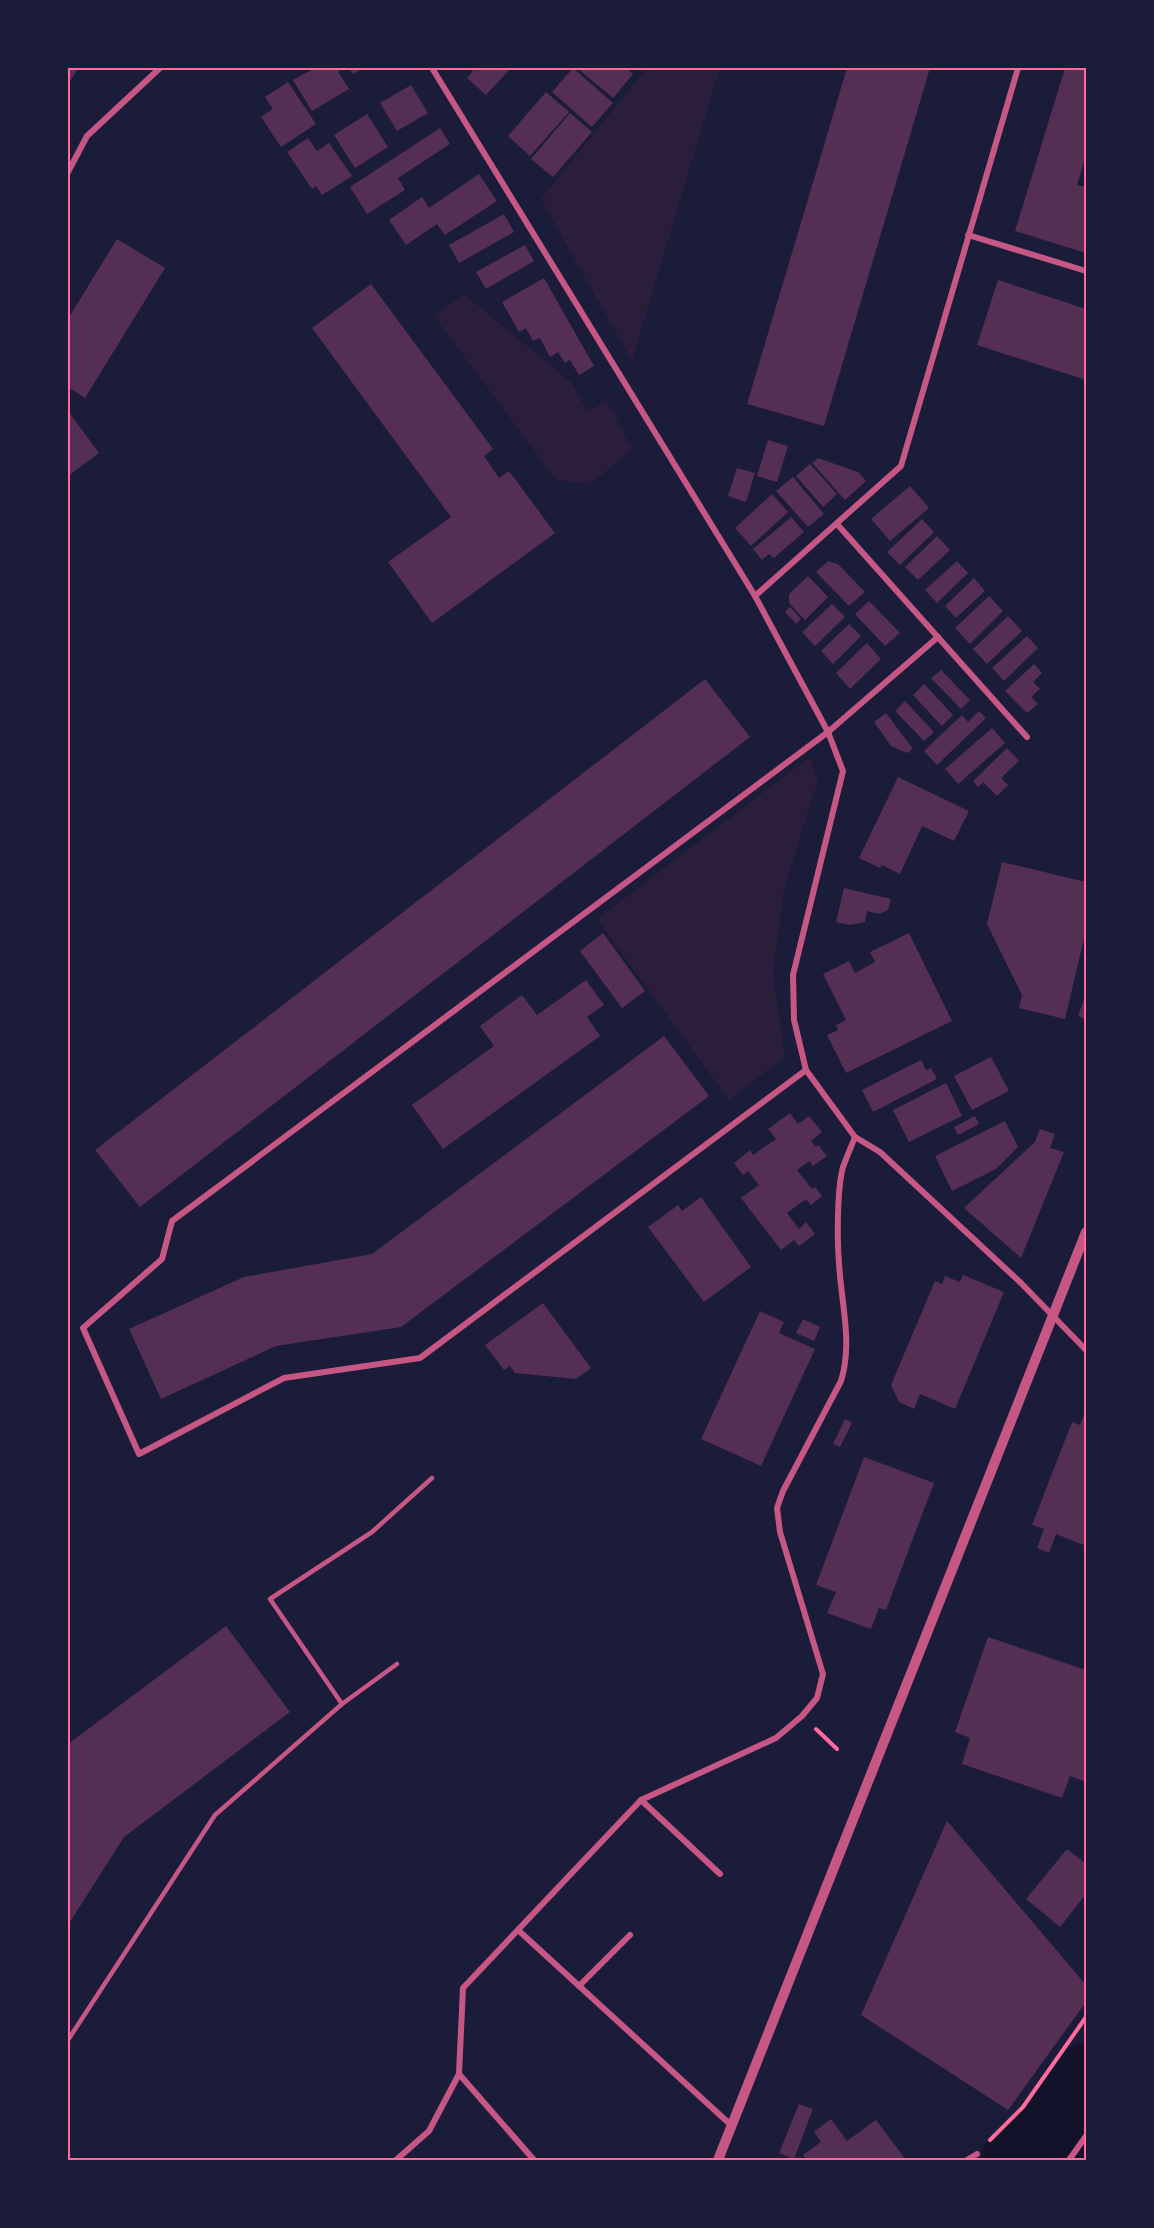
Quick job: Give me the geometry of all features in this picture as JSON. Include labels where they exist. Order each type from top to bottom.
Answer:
[{"type":"street","points":[[68,172],[87,136],[160,68]]},
{"type":"street","points":[[432,68],[755,596],[828,732],[843,771],[793,975],[794,1020],[806,1070],[855,1137],[880,1152],[1053,1315],[1086,1350]]},
{"type":"street","points":[[755,596],[901,466],[1018,68]]},
{"type":"street","points":[[968,235],[1086,271]]},
{"type":"street","points":[[837,524],[1027,737]]},
{"type":"street","points":[[806,1070],[420,1358],[285,1378],[139,1454],[83,1328],[162,1259],[172,1221],[828,732],[938,637]]},
{"type":"street","points":[[396,2160],[429,2131],[459,2074],[463,1988],[641,1800],[777,1738],[802,1716],[817,1698],[823,1674],[780,1532],[777,1508],[783,1491],[841,1381],[845,1368],[847,1349],[838,1232],[843,1169],[855,1137]]},
{"type":"street","points":[[718,2160],[1086,1232]]},
{"type":"street","points":[[641,1800],[720,1874]]},
{"type":"street","points":[[518,1930],[732,2126]]},
{"type":"street","points":[[579,1986],[630,1935]]},
{"type":"street","points":[[459,2074],[534,2160]]},
{"type":"street","points":[[1069,2160],[1086,2136]]},
{"type":"street","points":[[968,2160],[977,2154]]},
{"type":"lane","points":[[342,1704],[270,1599],[372,1532],[432,1478]]},
{"type":"lane","points":[[68,2040],[215,1815],[342,1704],[397,1664]]},
{"type":"path","points":[[802,1716],[837,1749]]},
{"type":"path","points":[[977,2154],[1023,2107],[1086,2018]]},
{"type":"shaded area","points":[[647,68],[720,68],[632,361],[541,199]]},
{"type":"shaded area","points":[[464,294],[572,383],[587,411],[607,401],[632,449],[591,484],[556,480],[434,316]]},
{"type":"shaded area","points":[[810,757],[818,780],[784,890],[773,974],[785,1057],[729,1100],[597,919]]},
{"type":"building","points":[[68,68],[78,68],[71,80],[68,78]]},
{"type":"building","points":[[315,68],[343,68],[338,72],[349,89],[312,111],[293,80]]},
{"type":"building","points":[[349,68],[363,68],[353,74]]},
{"type":"building","points":[[469,68],[511,68],[486,95],[467,78],[473,71]]},
{"type":"building","points":[[573,68],[613,103],[592,127],[552,92]]},
{"type":"building","points":[[577,68],[626,68],[633,74],[613,98]]},
{"type":"building","points":[[847,68],[930,68],[824,426],[747,404]]},
{"type":"building","points":[[1065,68],[1086,68],[1086,155],[1077,185],[1086,187],[1086,253],[1015,231]]},
{"type":"building","points":[[288,82],[316,124],[281,147],[261,117],[273,109],[265,97]]},
{"type":"building","points":[[411,85],[428,113],[397,131],[380,103]]},
{"type":"building","points":[[546,92],[569,112],[530,156],[508,136]]},
{"type":"building","points":[[570,113],[592,132],[553,177],[531,159]]},
{"type":"building","points":[[367,114],[388,147],[355,168],[334,135]]},
{"type":"building","points":[[440,128],[450,144],[398,178],[405,190],[367,214],[350,187]]},
{"type":"building","points":[[308,138],[317,151],[329,143],[352,176],[322,195],[316,186],[312,189],[287,152]]},
{"type":"building","points":[[479,174],[497,201],[445,235],[437,224],[406,245],[389,220],[422,197],[429,208]]},
{"type":"building","points":[[504,214],[514,232],[459,263],[449,245]]},
{"type":"building","points":[[117,239],[165,268],[85,398],[68,387],[68,319]]},
{"type":"building","points":[[525,245],[534,261],[486,289],[476,272]]},
{"type":"building","points":[[544,278],[594,366],[579,375],[570,360],[565,363],[558,352],[550,357],[540,338],[533,341],[526,328],[519,332],[502,302]]},
{"type":"building","points":[[998,280],[1086,309],[1086,380],[977,345]]},
{"type":"building","points":[[371,284],[493,449],[484,456],[499,478],[509,471],[555,533],[432,623],[388,562],[451,517],[312,328]]},
{"type":"building","points":[[68,411],[99,453],[68,476]]},
{"type":"building","points":[[768,440],[788,446],[777,482],[757,476]]},
{"type":"building","points":[[818,458],[858,472],[866,481],[845,500],[812,463]]},
{"type":"building","points":[[810,464],[837,494],[823,507],[796,476]]},
{"type":"building","points":[[737,468],[755,473],[746,502],[728,496]]},
{"type":"building","points":[[793,477],[824,514],[808,527],[776,491]]},
{"type":"building","points":[[910,486],[929,508],[890,541],[871,519]]},
{"type":"building","points":[[772,494],[788,512],[751,546],[735,528]]},
{"type":"building","points":[[791,517],[804,532],[774,558],[769,554],[762,560],[753,549]]},
{"type":"building","points":[[922,519],[934,532],[900,565],[887,552]]},
{"type":"building","points":[[937,536],[950,550],[918,580],[905,567]]},
{"type":"building","points":[[828,561],[838,564],[865,592],[849,606],[816,572]]},
{"type":"building","points":[[957,561],[968,573],[937,603],[925,590]]},
{"type":"building","points":[[808,576],[828,597],[805,620],[789,603],[789,594]]},
{"type":"building","points":[[974,578],[985,591],[956,618],[945,606]]},
{"type":"building","points":[[989,596],[1003,611],[970,644],[955,628]]},
{"type":"building","points":[[869,601],[900,633],[885,646],[855,614]]},
{"type":"building","points":[[832,604],[845,617],[815,646],[802,632]]},
{"type":"building","points":[[790,607],[801,619],[796,624],[785,612]]},
{"type":"building","points":[[1008,616],[1022,631],[987,664],[973,649]]},
{"type":"building","points":[[849,624],[861,636],[833,664],[821,651]]},
{"type":"building","points":[[1027,636],[1038,648],[1004,681],[992,668]]},
{"type":"building","points":[[867,643],[881,659],[850,689],[836,673]]},
{"type":"building","points":[[1034,664],[1042,673],[1033,682],[1040,689],[1031,697],[1038,704],[1027,713],[1005,691]]},
{"type":"building","points":[[941,670],[970,700],[961,709],[931,678]]},
{"type":"building","points":[[705,679],[750,737],[140,1207],[95,1150]]},
{"type":"building","points":[[924,684],[953,715],[942,726],[913,695]]},
{"type":"building","points":[[905,701],[934,732],[924,741],[895,711]]},
{"type":"building","points":[[979,711],[986,718],[937,765],[924,751],[962,715],[968,722]]},
{"type":"building","points":[[886,713],[913,749],[907,753],[891,746],[874,722]]},
{"type":"building","points":[[992,728],[1005,743],[958,784],[945,769]]},
{"type":"building","points":[[1007,748],[1019,761],[1001,778],[1008,785],[997,796],[983,782],[978,787],[973,781]]},
{"type":"building","points":[[898,777],[969,811],[954,841],[922,826],[900,874],[882,865],[880,868],[859,858]]},
{"type":"building","points":[[1002,862],[1086,882],[1086,930],[1065,1019],[1019,1008],[1022,995],[987,924]]},
{"type":"building","points":[[844,888],[891,899],[888,910],[879,914],[867,911],[865,922],[850,925],[836,922]]},
{"type":"building","points":[[603,933],[645,991],[622,1008],[580,951]]},
{"type":"building","points":[[909,933],[952,1021],[846,1073],[827,1035],[838,1030],[836,1025],[846,1020],[823,974],[849,961],[855,973],[875,962],[870,952]]},
{"type":"building","points":[[586,980],[604,1005],[587,1017],[600,1036],[443,1149],[412,1105],[494,1046],[480,1026],[522,995],[537,1015]]},
{"type":"building","points":[[1086,994],[1086,1020],[1078,1016]]},
{"type":"building","points":[[664,1036],[709,1096],[401,1327],[276,1346],[161,1399],[129,1329],[244,1277],[372,1254]]},
{"type":"building","points":[[991,1057],[1009,1091],[972,1110],[954,1076]]},
{"type":"building","points":[[921,1060],[926,1070],[931,1068],[937,1079],[873,1112],[862,1090]]},
{"type":"building","points":[[946,1083],[962,1116],[909,1142],[893,1110]]},
{"type":"building","points":[[790,1113],[798,1124],[809,1116],[822,1132],[811,1141],[816,1147],[818,1145],[827,1156],[813,1166],[809,1161],[797,1170],[812,1189],[815,1187],[822,1196],[811,1205],[806,1199],[787,1213],[799,1229],[806,1222],[815,1234],[799,1246],[794,1240],[781,1250],[741,1198],[759,1185],[748,1171],[743,1175],[734,1163],[750,1150],[753,1155],[776,1139],[768,1129]]},
{"type":"building","points":[[975,1116],[979,1124],[958,1135],[954,1127]]},
{"type":"building","points":[[1005,1121],[1018,1147],[996,1169],[952,1191],[935,1156]]},
{"type":"building","points":[[1040,1129],[1055,1134],[1050,1148],[1064,1152],[1021,1258],[964,1208],[1035,1142]]},
{"type":"building","points":[[701,1197],[751,1267],[704,1302],[648,1227],[678,1205],[682,1211]]},
{"type":"building","points":[[963,1275],[1004,1292],[955,1409],[920,1394],[914,1409],[899,1402],[891,1385],[935,1281],[942,1284],[945,1276],[960,1282]]},
{"type":"building","points":[[543,1303],[591,1368],[576,1379],[515,1373],[510,1366],[504,1370],[485,1345]]},
{"type":"building","points":[[760,1311],[784,1322],[779,1333],[815,1349],[761,1466],[701,1439]]},
{"type":"building","points":[[803,1319],[820,1327],[814,1341],[796,1333]]},
{"type":"building","points":[[1086,1409],[1086,1536],[1083,1545],[1056,1534],[1049,1553],[1037,1548],[1044,1529],[1032,1525],[1072,1422],[1080,1425]]},
{"type":"building","points":[[845,1419],[852,1423],[840,1447],[833,1444]]},
{"type":"building","points":[[864,1457],[934,1483],[886,1610],[879,1608],[871,1629],[827,1613],[836,1592],[816,1585]]},
{"type":"building","points":[[226,1626],[290,1712],[124,1837],[68,1925],[68,1744]]},
{"type":"building","points":[[988,1637],[1086,1670],[1086,1782],[1070,1776],[1062,1798],[962,1764],[970,1738],[955,1732]]},
{"type":"building","points":[[947,1821],[1086,1985],[1086,2002],[1008,2110],[861,2015]]},
{"type":"building","points":[[1067,1849],[1086,1864],[1086,1894],[1060,1927],[1026,1899]]},
{"type":"building","points":[[799,2104],[813,2109],[794,2159],[779,2153]]},
{"type":"building","points":[[831,2119],[847,2141],[876,2120],[906,2160],[807,2160],[803,2155],[821,2142],[814,2132]]},
{"type":"waterway","points":[[1039,2140],[1086,2074]]},
{"type":"waterway","points":[[1012,2160],[1039,2140],[1086,2132]]}]
